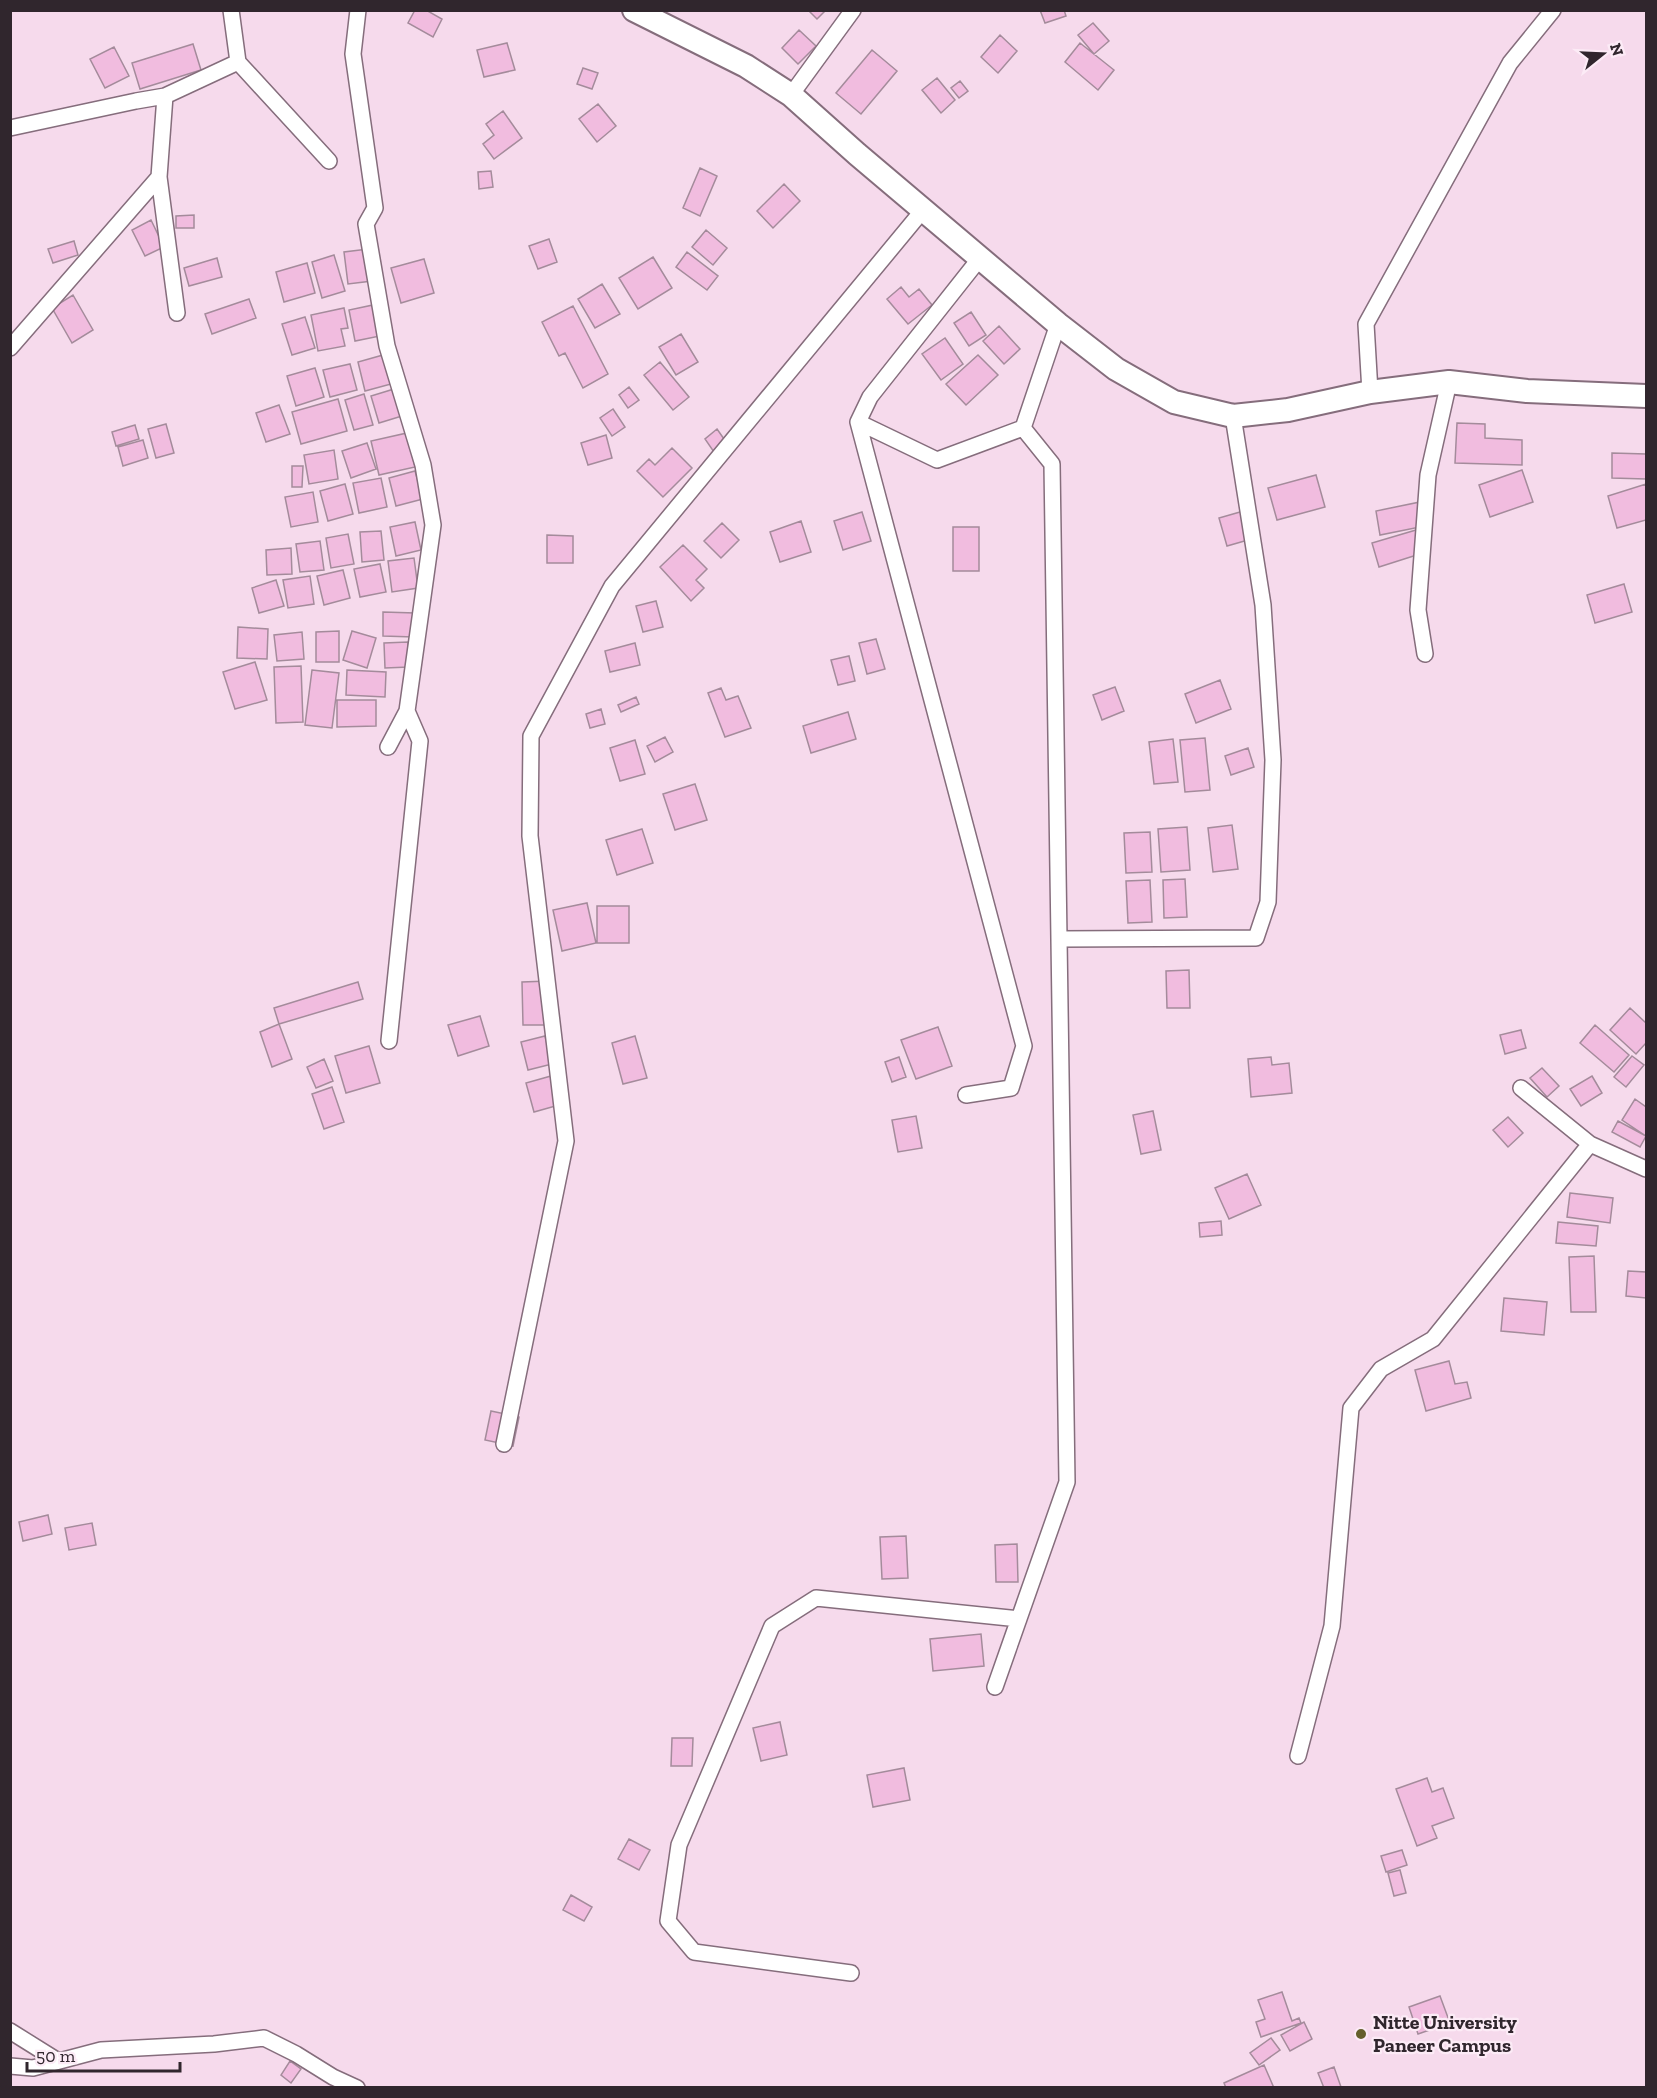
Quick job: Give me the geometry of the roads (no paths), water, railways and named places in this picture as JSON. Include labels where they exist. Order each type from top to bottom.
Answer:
[{"type":"main road","points":[[634,10],[746,66],[791,95],[1058,324],[1116,369],[1174,402],[1233,417],[1288,410],[1370,392],[1449,382],[1527,391],[1647,396]]},
{"type":"street","points":[[231,10],[238,62],[329,161]]},
{"type":"street","points":[[358,10],[353,54],[375,208],[366,224],[387,346],[423,465],[433,525],[407,711],[388,747]]},
{"type":"street","points":[[791,95],[853,10]]},
{"type":"street","points":[[1370,392],[1366,324],[1510,63],[1553,10]]},
{"type":"street","points":[[10,128],[136,100],[165,96],[238,62]]},
{"type":"street","points":[[165,96],[159,177],[177,313]]},
{"type":"street","points":[[10,348],[159,177]]},
{"type":"street","points":[[504,1444],[566,1141],[530,836],[531,736],[612,586],[923,210]]},
{"type":"street","points":[[966,1095],[1011,1088],[1024,1046],[858,422],[870,398],[980,258]]},
{"type":"street","points":[[1023,428],[1058,324]]},
{"type":"street","points":[[1425,654],[1418,609],[1428,475],[1449,382]]},
{"type":"street","points":[[1060,939],[1256,938],[1268,902],[1273,760],[1263,605],[1233,417]]},
{"type":"street","points":[[858,422],[937,460],[1023,428]]},
{"type":"street","points":[[995,1687],[1067,1482],[1052,464],[1023,428]]},
{"type":"street","points":[[389,1041],[420,741],[407,711]]},
{"type":"street","points":[[1521,1088],[1590,1144],[1647,1169]]},
{"type":"street","points":[[1298,1756],[1332,1626],[1351,1408],[1381,1369],[1433,1339],[1590,1144]]},
{"type":"street","points":[[850,1973],[694,1952],[668,1921],[680,1845],[772,1626],[816,1598],[1019,1619]]},
{"type":"street","points":[[10,2031],[58,2061]]},
{"type":"street","points":[[10,2066],[33,2068],[101,2050],[214,2044],[264,2038],[357,2088]]},
{"type":"place","name":"Nitte University Paneer Campus","points":[[1361,2034]]}]
